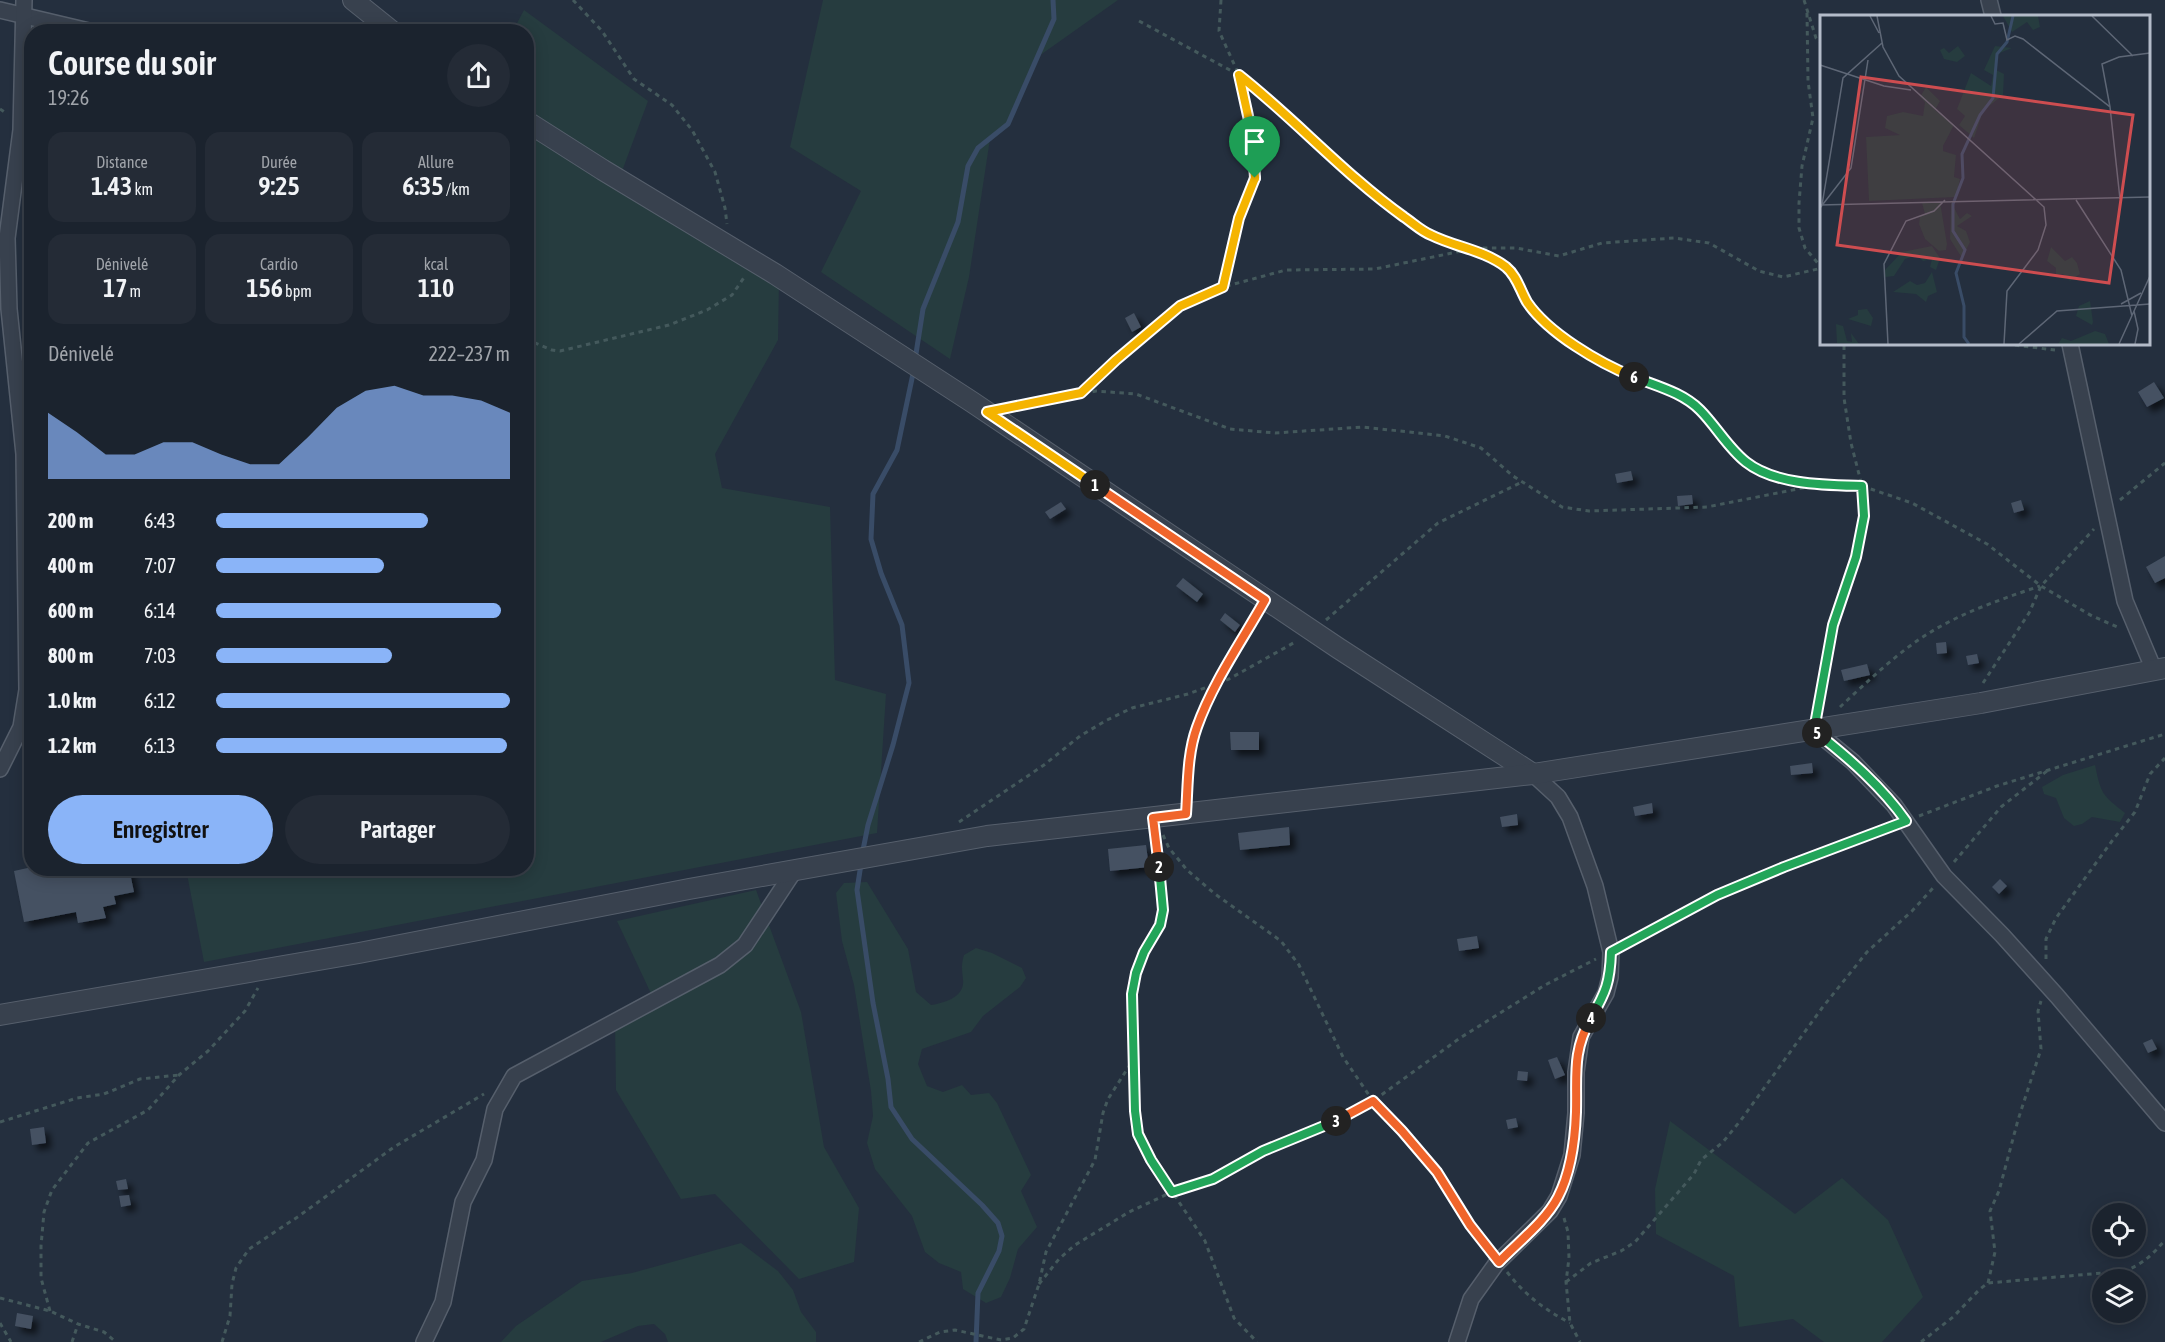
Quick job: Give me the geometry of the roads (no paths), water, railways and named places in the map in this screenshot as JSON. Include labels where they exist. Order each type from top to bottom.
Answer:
[{"type":"street","points":[[353,0],[383,24]]},
{"type":"street","points":[[1989,0],[1993,15]]},
{"type":"street","points":[[24,8],[21,130],[8,238],[9,309],[24,454]]},
{"type":"street","points":[[0,10],[24,8],[70,24]]},
{"type":"street","points":[[534,126],[754,261],[987,412],[1313,632],[1533,774],[1558,797],[1570,817],[1595,886],[1611,952],[1610,976],[1606,993],[1581,1037],[1576,1072],[1576,1113],[1572,1155],[1559,1196],[1550,1211],[1499,1262],[1471,1299],[1457,1342]]},
{"type":"street","points":[[0,1015],[270,969],[987,837],[1533,774],[1967,706],[2159,669],[2138,635],[2125,601],[2071,348]]},
{"type":"street","points":[[0,769],[21,727],[24,708]]},
{"type":"street","points":[[1814,730],[1853,762],[1894,805],[1944,876],[2046,983],[2165,1124]]},
{"type":"street","points":[[424,1342],[443,1302],[463,1202],[484,1160],[495,1109],[514,1076],[720,965],[746,945],[794,871]]},
{"type":"waterway","points":[[915,360],[923,309],[958,222],[968,166],[978,148],[1008,124],[1054,19],[1053,0]]},
{"type":"waterway","points":[[862,855],[868,825],[893,745],[909,683],[902,625],[881,573],[871,539],[873,494],[897,450],[914,369]]},
{"type":"waterway","points":[[861,864],[857,890],[891,1107],[912,1139],[998,1223],[1002,1236],[999,1251],[978,1293],[976,1342]]}]
